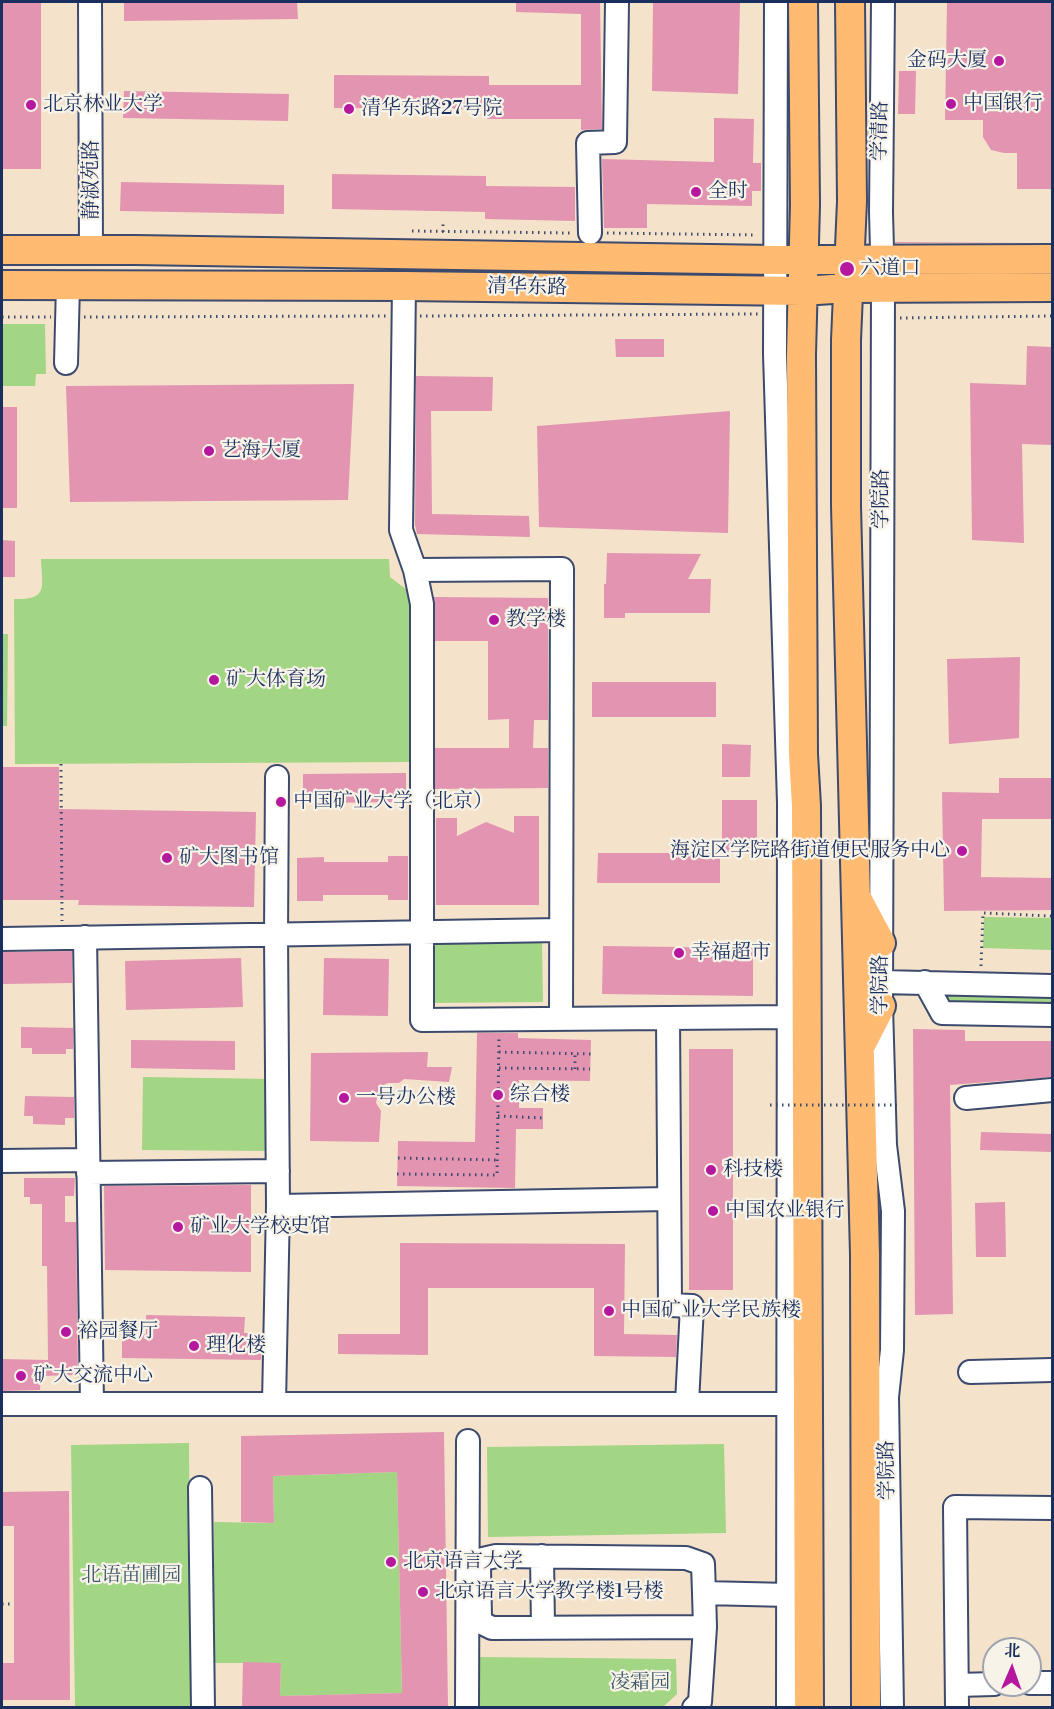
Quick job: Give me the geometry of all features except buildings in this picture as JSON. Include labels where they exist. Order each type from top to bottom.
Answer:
[{"type":"main road","points":[[803,2],[805,205],[803,260],[784,299],[801,366],[803,754],[806,806],[810,1707]]},
{"type":"main road","name":"学清路","points":[[849,274],[852,201],[850,2]]},
{"type":"main road","name":"清华东路","points":[[2,250],[803,260],[849,274],[883,274],[1053,287]]},
{"type":"main road","points":[[68,285],[93,250],[115,285]]},
{"type":"main road","name":"清华东路","points":[[883,274],[1053,259]]},
{"type":"main road","name":"清华东路","points":[[2,285],[404,286],[784,299],[849,274]]},
{"type":"main road","name":"学院路","points":[[849,274],[846,340],[846,506],[865,1255],[866,1707]]},
{"type":"main road","points":[[789,803],[803,754]]},
{"type":"main road","points":[[856,898],[881,943]]},
{"type":"main road","points":[[859,1049],[881,994]]},
{"type":"street","name":"静淑苑路","points":[[90,2],[93,250]]},
{"type":"street","points":[[590,233],[588,143],[615,142],[616,2]]},
{"type":"street","points":[[776,2],[775,260],[784,299],[789,803],[788,1707]]},
{"type":"street","name":"学清路","points":[[883,2],[881,212],[883,274]]},
{"type":"street","name":"学院路","points":[[883,274],[881,994],[885,1145],[892,1211],[892,1350],[887,1397],[892,1707]]},
{"type":"street","points":[[66,363],[68,285]]},
{"type":"street","points":[[404,286],[401,530],[415,570],[422,604],[422,1020],[790,1017]]},
{"type":"street","points":[[415,570],[562,569],[561,1019]]},
{"type":"street","points":[[274,1404],[278,1206],[277,777]]},
{"type":"street","points":[[2,939],[560,930]]},
{"type":"street","points":[[74,937],[88,1166],[92,1404]]},
{"type":"street","points":[[881,994],[925,982],[1053,986]]},
{"type":"street","points":[[925,982],[942,1013],[1053,1015]]},
{"type":"street","points":[[668,1018],[670,1305],[692,1306],[687,1403]]},
{"type":"street","points":[[966,1098],[1053,1090]]},
{"type":"street","points":[[2,1161],[88,1166],[278,1171]]},
{"type":"street","points":[[278,1206],[669,1199]]},
{"type":"street","points":[[970,1372],[1053,1370]]},
{"type":"street","points":[[2,1404],[787,1404]]},
{"type":"street","points":[[467,1707],[468,1441]]},
{"type":"street","points":[[200,1488],[203,1707]]},
{"type":"street","points":[[982,1688],[957,1696],[956,1507],[1053,1508]]},
{"type":"street","points":[[694,1707],[700,1702],[705,1627],[703,1564],[686,1558],[496,1556],[483,1559],[479,1566],[480,1618],[483,1623],[492,1628],[705,1627]]},
{"type":"street","points":[[542,1556],[543,1627]]},
{"type":"street","points":[[704,1593],[789,1595]]},
{"type":"path","points":[[442,239],[443,223]]},
{"type":"path","points":[[2,317],[403,316],[784,299]]},
{"type":"path","points":[[883,317],[1053,316]]},
{"type":"path","points":[[61,764],[74,937]]},
{"type":"path","points":[[397,1174],[497,1175],[499,1033]]},
{"type":"path","points":[[499,1053],[591,1054]]},
{"type":"path","points":[[575,1054],[575,1069]]},
{"type":"path","points":[[499,1068],[590,1069]]},
{"type":"path","points":[[770,1105],[897,1105]]},
{"type":"path","points":[[498,1116],[543,1118]]},
{"type":"path","points":[[398,1158],[497,1160]]},
{"type":"path","points":[[2,1604],[14,1604]]},
{"type":"green space","points":[[2,324],[45,324],[46,374],[36,374],[35,386],[2,386]]},
{"type":"green space","name":"矿大体育场","points":[[41,559],[389,559],[390,577],[415,596],[413,762],[15,764],[14,599],[33,597],[41,590]]},
{"type":"green space","points":[[2,634],[8,634],[7,726],[2,726]]},
{"type":"green space","points":[[984,917],[1052,918],[1052,950],[983,948]]},
{"type":"green space","points":[[431,942],[542,942],[543,1002],[431,1003]]},
{"type":"green space","points":[[938,987],[1052,989],[1052,1011],[937,1007]]},
{"type":"green space","points":[[143,1077],[271,1079],[270,1151],[142,1150]]},
{"type":"green space","name":"北语苗圃园","points":[[189,1443],[191,1707],[75,1707],[71,1445]]},
{"type":"green space","points":[[724,1444],[726,1533],[488,1537],[487,1447]]},
{"type":"green space","points":[[397,1472],[402,1693],[280,1696],[281,1663],[214,1663],[214,1522],[274,1523],[273,1476]]},
{"type":"green space","name":"凌霜园","points":[[477,1657],[676,1659],[677,1694],[663,1707],[476,1708]]},
{"type":"place","name":"金码大厦","points":[[999,61]]},
{"type":"place","name":"中国银行","points":[[951,104]]},
{"type":"place","name":"北京林业大学","points":[[31,105]]},
{"type":"place","name":"清华东路27号院","points":[[349,109]]},
{"type":"place","name":"全时","points":[[696,192]]},
{"type":"place","name":"六道口","points":[[847,269]]},
{"type":"place","name":"艺海大厦","points":[[209,451]]},
{"type":"place","name":"教学楼","points":[[494,620]]},
{"type":"place","name":"矿大体育场","points":[[214,680]]},
{"type":"place","name":"中国矿业大学（北京）","points":[[281,802]]},
{"type":"place","name":"海淀区学院路街道便民服务中心","points":[[962,851]]},
{"type":"place","name":"矿大图书馆","points":[[167,858]]},
{"type":"place","name":"幸福超市","points":[[679,953]]},
{"type":"place","name":"综合楼","points":[[498,1095]]},
{"type":"place","name":"一号办公楼","points":[[344,1098]]},
{"type":"place","name":"科技楼","points":[[711,1170]]},
{"type":"place","name":"中国农业银行","points":[[713,1211]]},
{"type":"place","name":"矿业大学校史馆","points":[[178,1227]]},
{"type":"place","name":"中国矿业大学民族楼","points":[[609,1311]]},
{"type":"place","name":"裕园餐厅","points":[[66,1332]]},
{"type":"place","name":"理化楼","points":[[194,1346]]},
{"type":"place","name":"矿大交流中心","points":[[21,1376]]},
{"type":"place","name":"北京语言大学","points":[[391,1562]]},
{"type":"place","name":"北京语言大学教学楼1号楼","points":[[423,1592]]}]
